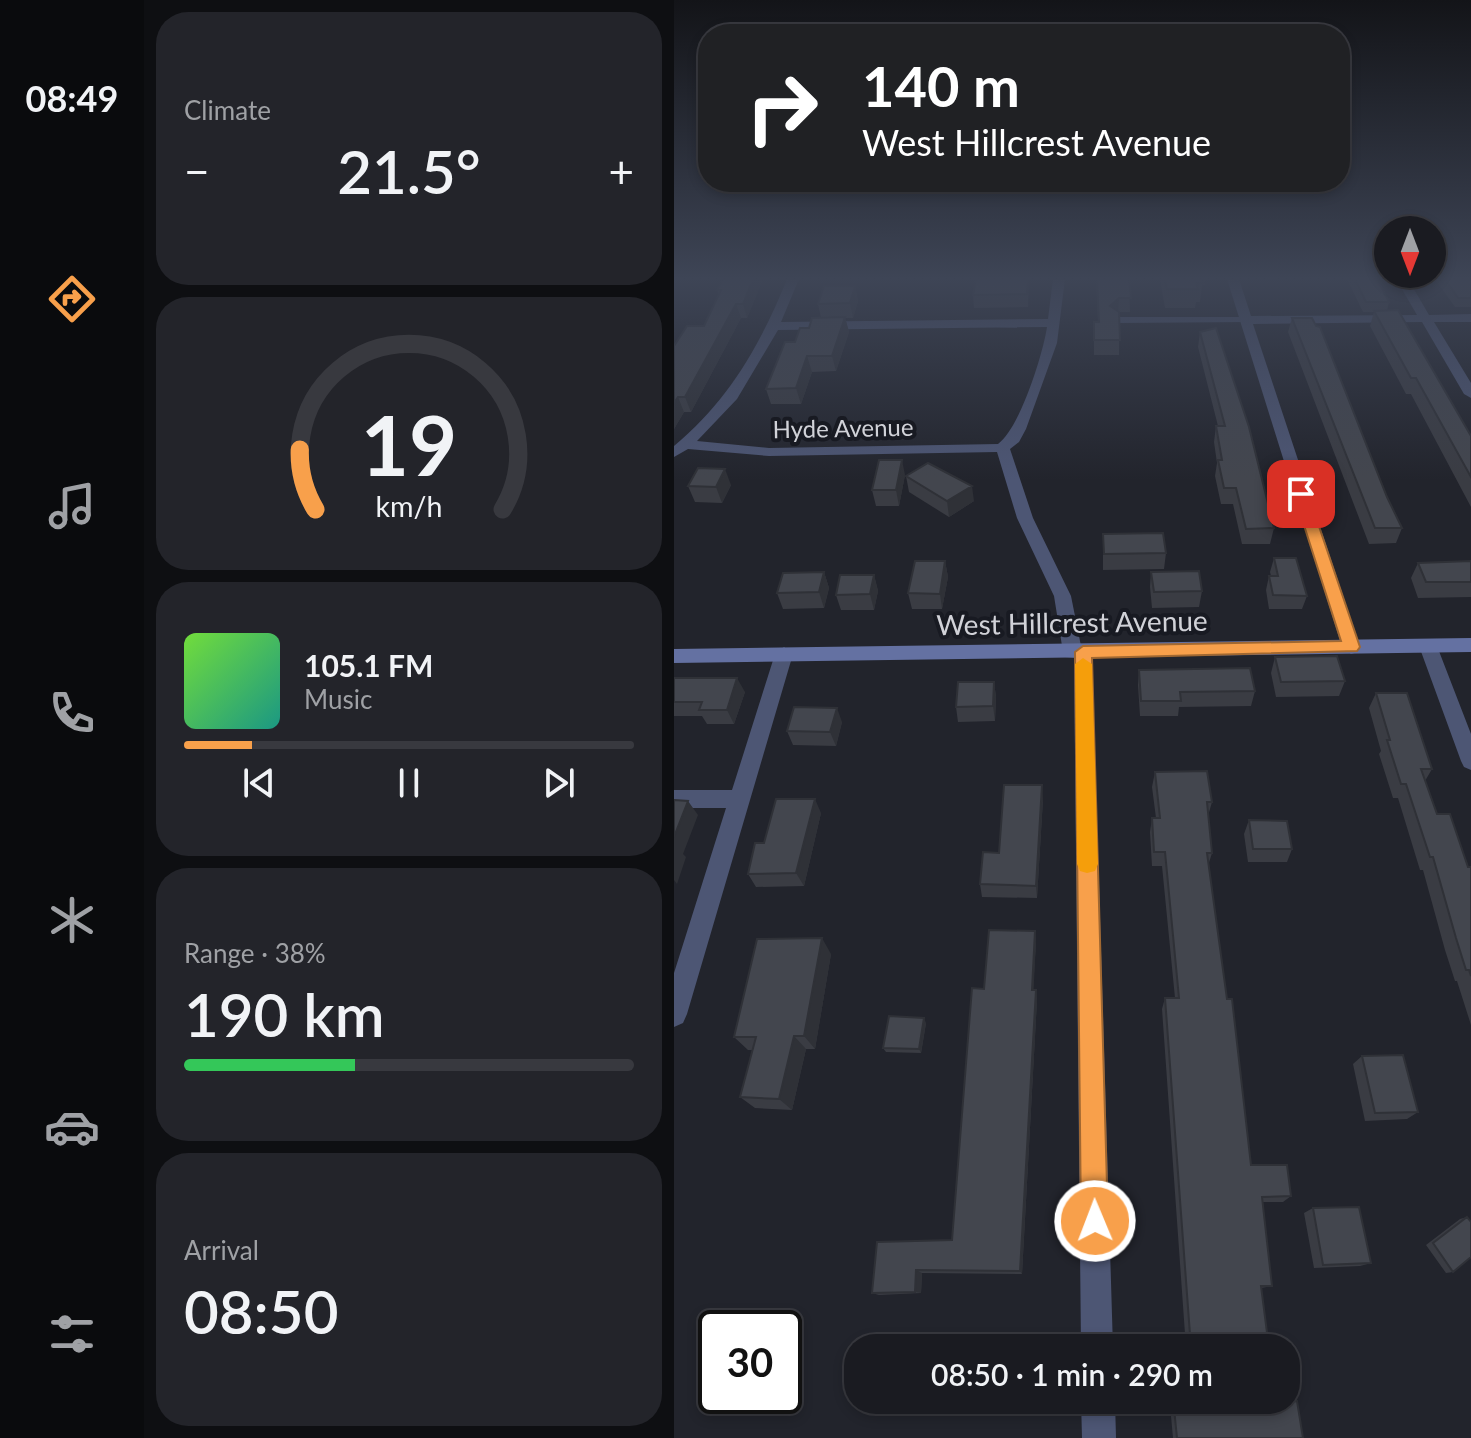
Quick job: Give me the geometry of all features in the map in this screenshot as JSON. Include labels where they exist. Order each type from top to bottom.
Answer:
[{"type":"street","points":[[680,449],[718,416],[742,385],[762,346]]},
{"type":"street","points":[[1050,346],[1019,429],[1014,439],[1002,448],[1011,461],[1025,518],[1064,593],[1078,652],[1097,1334]]},
{"type":"street","points":[[1256,346],[1351,647]]},
{"type":"street","points":[[1442,346],[1471,394]]},
{"type":"street","name":"Hyde Avenue","points":[[680,449],[769,452],[1002,448]]},
{"type":"street","name":"West Hillcrest Avenue","points":[[674,656],[1471,645]]},
{"type":"street","points":[[1428,646],[1471,761]]},
{"type":"street","points":[[674,1014],[784,654]]},
{"type":"street","points":[[674,799],[740,799]]},
{"type":"street","points":[[1098,1414],[1099,1438]]},
{"type":"building","points":[[674,346],[713,346],[685,397],[678,397],[674,403]]},
{"type":"building","points":[[783,346],[835,346],[832,356],[807,356],[796,388],[766,389]]},
{"type":"building","points":[[1204,346],[1222,346],[1249,427],[1274,528],[1246,529],[1236,488],[1224,488],[1216,426],[1225,426]]},
{"type":"building","points":[[1303,346],[1328,346],[1402,528],[1375,528]]},
{"type":"building","points":[[1393,346],[1419,346],[1471,436],[1471,477],[1416,378],[1411,378]]},
{"type":"building","points":[[879,460],[902,460],[896,490],[872,490]]},
{"type":"building","points":[[928,463],[972,486],[947,501],[906,476]]},
{"type":"building","points":[[698,468],[725,469],[716,487],[688,486]]},
{"type":"building","points":[[1163,533],[1166,553],[1104,554],[1103,534]]},
{"type":"building","points":[[1274,558],[1296,558],[1307,596],[1273,595],[1269,576],[1278,576]]},
{"type":"building","points":[[915,561],[945,561],[940,594],[908,593]]},
{"type":"building","points":[[1471,561],[1471,582],[1426,582],[1418,563]]},
{"type":"building","points":[[1199,571],[1202,591],[1154,592],[1151,572]]},
{"type":"building","points":[[824,572],[819,592],[777,593],[783,573]]},
{"type":"building","points":[[840,575],[874,575],[870,594],[836,595]]},
{"type":"building","points":[[1337,656],[1345,681],[1281,682],[1275,657]]},
{"type":"building","points":[[1250,668],[1255,691],[1180,692],[1181,701],[1141,701],[1139,670]]},
{"type":"building","points":[[674,678],[737,678],[727,710],[699,710],[702,702],[674,702]]},
{"type":"building","points":[[958,682],[994,682],[993,706],[956,707]]},
{"type":"building","points":[[1376,693],[1407,693],[1432,769],[1421,769],[1437,814],[1450,814],[1468,867],[1471,867],[1471,976],[1466,970],[1433,857],[1430,857],[1406,784],[1401,784]]},
{"type":"building","points":[[794,707],[837,708],[830,732],[787,731]]},
{"type":"building","points":[[1207,771],[1212,802],[1207,802],[1212,853],[1207,853],[1227,999],[1232,999],[1251,1165],[1287,1165],[1291,1196],[1262,1197],[1272,1286],[1261,1286],[1267,1334],[1190,1334],[1165,998],[1179,998],[1165,852],[1154,852],[1152,818],[1160,818],[1155,772]]},
{"type":"building","points":[[1004,785],[1042,785],[1036,886],[980,884],[983,852],[999,853]]},
{"type":"building","points":[[776,799],[815,799],[796,873],[748,874],[755,843],[764,843]]},
{"type":"building","points":[[674,800],[688,801],[674,837]]},
{"type":"building","points":[[1249,820],[1287,821],[1292,849],[1253,849]]},
{"type":"building","points":[[989,930],[1035,931],[1032,990],[1036,990],[1020,1271],[916,1270],[915,1292],[872,1293],[877,1242],[952,1240],[972,988],[984,989]]},
{"type":"building","points":[[822,938],[804,1036],[794,1036],[779,1099],[740,1097],[756,1037],[734,1037],[757,939]]},
{"type":"building","points":[[889,1016],[924,1018],[919,1049],[883,1048]]},
{"type":"building","points":[[1403,1055],[1418,1112],[1375,1113],[1362,1056]]},
{"type":"building","points":[[1359,1207],[1371,1263],[1323,1265],[1313,1208]]},
{"type":"building","points":[[1467,1217],[1471,1222],[1471,1257],[1453,1272],[1433,1243]]},
{"type":"building","points":[[1175,1414],[1299,1414],[1303,1438],[1177,1438]]},
{"type":"slow traffic","points":[[1083,664],[1087,864]]},
{"type":"route","points":[[1095,1221],[1083,652],[1351,647],[1301,494]]}]
